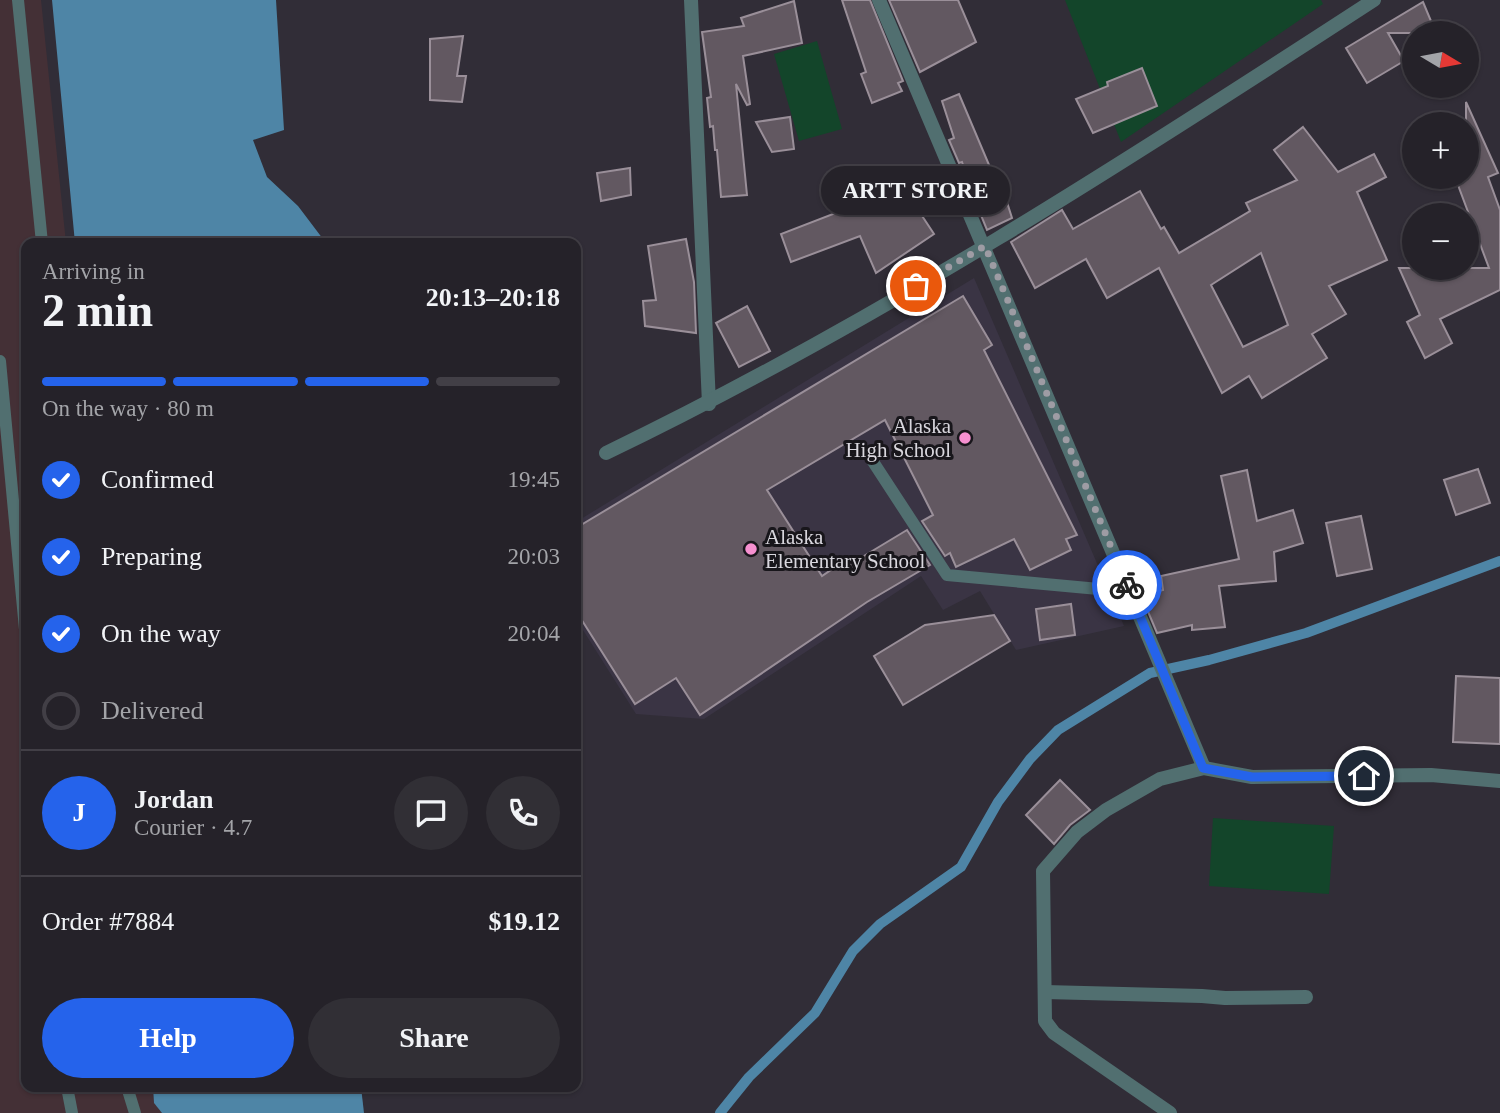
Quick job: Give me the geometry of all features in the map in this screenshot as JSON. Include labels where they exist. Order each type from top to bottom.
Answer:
[{"type":"street","points":[[691,0],[709,404]]},
{"type":"street","points":[[879,0],[1203,768]]},
{"type":"street","points":[[606,453],[709,404],[985,246],[1124,162],[1374,0]]},
{"type":"street","points":[[1170,1113],[1054,1033],[1045,1021],[1043,871],[1077,832],[1106,810],[1160,779],[1203,768],[1252,777],[1431,775],[1500,781]]},
{"type":"street","points":[[1045,992],[1225,998],[1306,997]]},
{"type":"lane","points":[[18,0],[41,238]]},
{"type":"lane","points":[[0,361],[21,589]]},
{"type":"lane","points":[[868,454],[947,575],[1130,592]]},
{"type":"lane","points":[[68,1092],[72,1113]]},
{"type":"lane","points":[[129,1092],[135,1113]]},
{"type":"shaded area","points":[[0,0],[41,0],[65,238],[21,238],[21,1092],[153,1092],[154,1102],[162,1113],[0,1113]]},
{"type":"shaded area","name":"Alaska Elementary School","points":[[974,278],[1124,626],[1016,650],[980,591],[943,610],[921,576],[704,719],[636,714],[581,627],[581,519]]},
{"type":"green space","points":[[1065,0],[1321,0],[1323,4],[1121,142]]},
{"type":"green space","points":[[817,41],[842,129],[799,141],[774,54]]},
{"type":"green space","points":[[1213,818],[1334,826],[1329,894],[1209,886]]},
{"type":"water","points":[[52,0],[276,0],[284,130],[253,140],[267,177],[298,206],[322,238],[75,238]]},
{"type":"water","points":[[153,1092],[362,1092],[364,1113],[162,1113],[154,1103]]},
{"type":"building","points":[[842,0],[870,0],[903,81],[898,83],[902,91],[872,103],[861,74],[866,72]]},
{"type":"building","points":[[889,0],[958,0],[976,42],[920,72]]},
{"type":"building","points":[[794,1],[802,43],[743,56],[750,104],[747,105],[736,84],[747,195],[721,197],[717,150],[713,126],[710,127],[707,98],[711,97],[702,32],[744,26],[741,18]]},
{"type":"building","points":[[1423,2],[1431,21],[1402,21],[1402,33],[1388,33],[1402,62],[1367,83],[1346,48]]},
{"type":"building","points":[[463,36],[457,76],[466,76],[462,102],[430,100],[430,39]]},
{"type":"building","points":[[1142,68],[1157,106],[1093,133],[1076,99],[1108,86],[1107,82]]},
{"type":"building","points":[[959,94],[992,172],[997,171],[1012,218],[987,230],[962,162],[959,163],[949,140],[954,138],[942,101]]},
{"type":"building","points":[[790,117],[794,149],[772,152],[756,122]]},
{"type":"building","points":[[1303,127],[1338,172],[1374,154],[1386,177],[1357,192],[1387,260],[1329,286],[1346,314],[1312,334],[1327,358],[1262,398],[1249,376],[1222,393],[1159,268],[1107,298],[1086,259],[1035,288],[1011,242],[1062,210],[1073,229],[1140,191],[1161,229],[1164,227],[1179,253],[1250,211],[1246,203],[1297,180],[1274,150]],"holes":[[[1261,253],[1288,325],[1243,347],[1211,285]]]},
{"type":"building","points":[[1479,131],[1498,173],[1488,177],[1500,210],[1500,290],[1440,319],[1452,343],[1425,358],[1407,322],[1420,315],[1404,280],[1479,280],[1479,268],[1489,268],[1479,241],[1479,203],[1465,203],[1459,189],[1479,189]]},
{"type":"building","points":[[630,168],[631,195],[601,201],[597,173]]},
{"type":"building","points":[[903,187],[934,234],[876,273],[860,236],[791,262],[781,234]]},
{"type":"building","points":[[686,239],[694,282],[696,333],[645,326],[643,301],[656,300],[648,246]]},
{"type":"building","name":"Alaska Elementary School","points":[[963,296],[992,345],[984,350],[1077,535],[1066,539],[1071,550],[1030,570],[1014,539],[956,567],[950,553],[945,556],[922,521],[933,515],[885,420],[767,490],[822,576],[841,563],[844,568],[907,530],[930,565],[867,602],[700,715],[676,678],[635,704],[581,619],[581,525]]},
{"type":"building","points":[[747,306],[770,351],[739,367],[716,323]]},
{"type":"building","points":[[1478,469],[1490,503],[1456,515],[1444,480]]},
{"type":"building","points":[[1247,470],[1257,521],[1293,510],[1303,543],[1274,552],[1276,581],[1219,586],[1225,627],[1192,630],[1192,625],[1157,633],[1141,595],[1163,590],[1161,576],[1239,559],[1221,476]]},
{"type":"building","points":[[1361,516],[1372,569],[1337,576],[1326,523]]},
{"type":"building","points":[[1071,604],[1075,635],[1040,640],[1036,609]]},
{"type":"building","points":[[994,615],[1010,641],[903,705],[874,656],[925,625]]},
{"type":"building","points":[[1456,676],[1500,678],[1500,744],[1453,742]]},
{"type":"building","points":[[1060,780],[1090,810],[1070,825],[1054,844],[1026,815]]},
{"type":"waterway","points":[[720,1113],[749,1077],[815,1013],[853,951],[880,924],[961,867],[998,802],[1030,759],[1058,730],[1150,673],[1306,633],[1500,561]]},
{"type":"way so far","points":[[916,286],[985,246],[1127,585]]},
{"type":"place","name":"ARTT STORE","points":[[916,286]]},
{"type":"place","name":"Alaska High School","points":[[965,438]]},
{"type":"place","name":"Alaska Elementary School","points":[[751,549]]},
{"type":"route","points":[[1127,585],[1203,768],[1252,777],[1364,776]]}]
